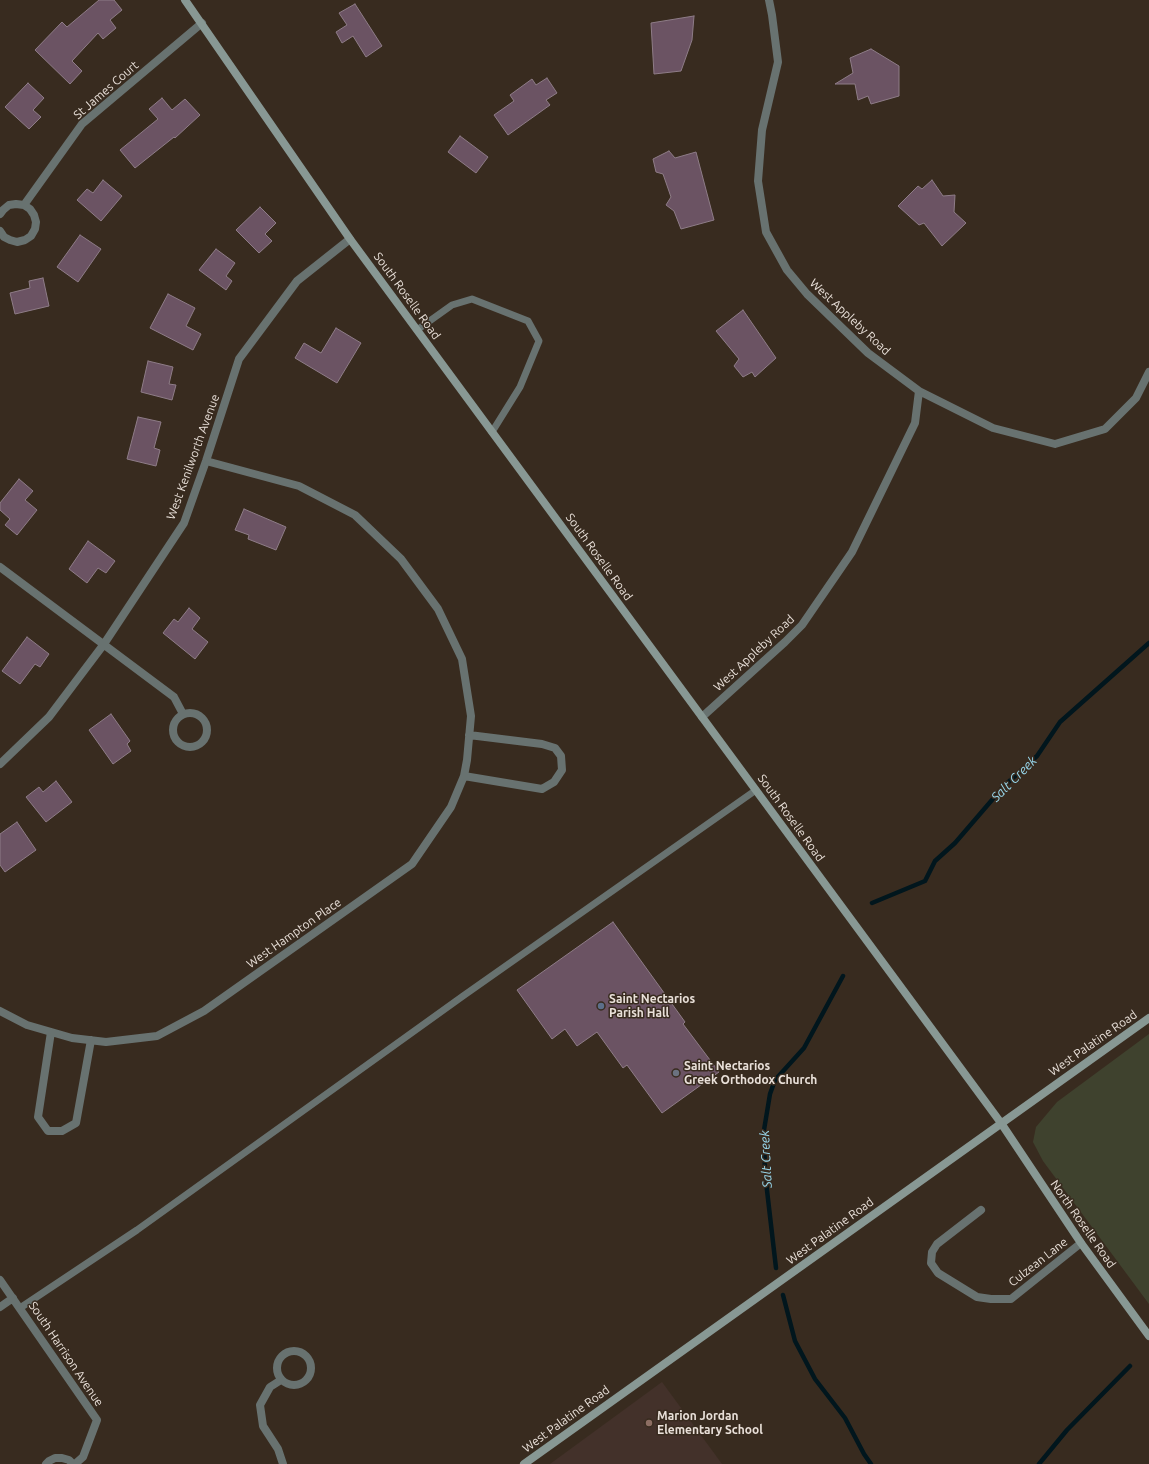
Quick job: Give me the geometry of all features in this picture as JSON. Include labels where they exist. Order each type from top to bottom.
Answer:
[{"type":"main road","name":"South Roselle Road","points":[[185,0],[350,238],[1001,1123]]},
{"type":"main road","name":"West Palatine Road","points":[[524,1464],[1149,1018]]},
{"type":"main road","name":"North Roselle Road","points":[[1001,1123],[1081,1243],[1149,1336]]},
{"type":"street","name":"West Appleby Road","points":[[702,717],[785,642],[802,624],[852,552],[915,423],[919,391],[868,353],[807,294],[787,270],[766,232],[758,181],[762,130],[778,62],[769,0]]},
{"type":"street","name":"St James Court","points":[[24,205],[82,124],[202,23]]},
{"type":"street","points":[[0,214],[9,205],[24,205],[30,209],[36,222],[35,229],[31,236],[18,242],[4,237],[0,231]]},
{"type":"street","name":"West Kenilworth Avenue","points":[[0,764],[49,717],[104,644],[184,523],[239,359],[297,281],[350,238]]},
{"type":"street","points":[[919,391],[993,428],[1055,444],[1105,429],[1136,398],[1149,372]]},
{"type":"street","name":"West Hampton Place","points":[[0,1011],[26,1025],[72,1038],[106,1042],[156,1036],[204,1011],[412,864],[451,807],[464,776],[471,716],[462,659],[438,610],[401,559],[355,515],[299,486],[206,461]]},
{"type":"street","points":[[0,567],[174,697],[183,714]]},
{"type":"street","points":[[183,714],[196,714],[206,723],[206,736],[197,746],[190,748],[183,746],[177,743],[174,737],[172,730],[173,724],[177,718],[183,714]]},
{"type":"street","points":[[464,776],[542,789],[554,782],[562,770],[560,756],[555,748],[542,744],[469,735]]},
{"type":"street","points":[[51,1032],[38,1118],[48,1131],[62,1131],[76,1123],[91,1040]]},
{"type":"street","name":"Culzean Lane","points":[[981,1210],[936,1244],[932,1252],[931,1263],[938,1273],[977,1297],[1010,1299],[1081,1243]]},
{"type":"street","name":"South Harrison Avenue","points":[[0,1280],[97,1420],[83,1457],[74,1464],[69,1460],[62,1458],[55,1458],[46,1464]]},
{"type":"street","points":[[0,1307],[13,1298]]},
{"type":"street","points":[[295,1351],[301,1352],[307,1356],[312,1368],[306,1381],[294,1386],[281,1380],[277,1367],[278,1361],[282,1355],[295,1351]]},
{"type":"street","points":[[281,1380],[270,1387],[260,1405],[263,1426],[278,1449],[283,1464]]},
{"type":"lane","points":[[418,330],[452,305],[472,299],[528,321],[540,341],[520,387],[492,432]]},
{"type":"lane","points":[[20,1308],[137,1230],[463,996],[756,790]]},
{"type":"shaded area","name":"Marion Jordan Elementary School","points":[[662,1382],[722,1464],[550,1464]]},
{"type":"green space","points":[[1149,1034],[1149,1304],[1043,1161],[1033,1142],[1036,1127],[1057,1102]]},
{"type":"building","points":[[99,0],[114,0],[122,10],[110,20],[116,28],[103,39],[98,33],[72,61],[82,71],[70,84],[35,50],[62,22],[67,27]]},
{"type":"building","points":[[355,4],[382,46],[366,57],[353,36],[342,43],[336,32],[347,25],[339,13]]},
{"type":"building","points":[[694,16],[692,40],[681,71],[654,74],[651,23]]},
{"type":"building","points":[[871,49],[899,66],[899,96],[871,104],[868,96],[858,100],[855,84],[835,84],[853,73],[850,58]]},
{"type":"building","points":[[547,78],[557,93],[546,100],[550,105],[508,135],[494,115],[514,101],[510,95],[532,79],[536,85]]},
{"type":"building","points":[[28,83],[44,98],[33,110],[41,117],[29,129],[5,107]]},
{"type":"building","points":[[162,98],[172,110],[185,99],[200,115],[175,138],[174,137],[135,168],[120,150],[158,119],[149,109]]},
{"type":"building","points":[[460,136],[488,157],[476,173],[448,152]]},
{"type":"building","points":[[669,151],[675,158],[696,152],[714,220],[681,229],[674,211],[666,205],[671,197],[663,174],[656,172],[653,159]]},
{"type":"building","points":[[103,180],[122,196],[101,221],[77,200],[87,189],[93,193]]},
{"type":"building","points":[[932,180],[943,196],[955,195],[954,212],[966,223],[942,246],[924,223],[919,225],[898,206],[918,186],[922,189]]},
{"type":"building","points":[[260,207],[276,223],[265,234],[272,241],[259,253],[236,230]]},
{"type":"building","points":[[80,235],[101,249],[78,282],[57,267]]},
{"type":"building","points":[[216,249],[235,263],[226,276],[232,281],[226,290],[199,270]]},
{"type":"building","points":[[43,278],[49,306],[15,314],[10,293],[30,288],[29,281]]},
{"type":"building","points":[[168,294],[195,308],[186,326],[201,334],[193,350],[150,328]]},
{"type":"building","points":[[743,310],[776,358],[755,377],[752,372],[743,377],[734,366],[739,359],[716,331]]},
{"type":"building","points":[[336,328],[361,343],[337,383],[295,358],[304,343],[321,353]]},
{"type":"building","points":[[148,361],[173,367],[169,384],[176,385],[172,400],[141,392]]},
{"type":"building","points":[[138,417],[161,422],[154,448],[160,450],[156,466],[127,459]]},
{"type":"building","points":[[19,479],[33,491],[25,500],[37,510],[17,535],[5,525],[10,519],[0,510],[0,503]]},
{"type":"building","points":[[244,509],[286,527],[276,550],[248,539],[249,535],[235,530]]},
{"type":"building","points":[[88,541],[115,561],[106,573],[98,568],[87,583],[69,569]]},
{"type":"building","points":[[189,608],[200,618],[192,629],[208,642],[195,659],[163,633],[174,619],[178,622]]},
{"type":"building","points":[[27,637],[49,654],[40,667],[35,664],[20,684],[2,671]]},
{"type":"building","points":[[111,714],[130,741],[127,744],[131,751],[113,764],[89,730]]},
{"type":"building","points":[[56,781],[72,802],[46,822],[26,797],[39,787],[43,792]]},
{"type":"building","points":[[17,822],[36,850],[5,872],[0,865],[0,834]]},
{"type":"building","name":"Saint Nectarios Parish Hall","points":[[613,922],[685,1022],[683,1024],[719,1072],[662,1113],[627,1065],[623,1068],[597,1032],[577,1046],[565,1029],[552,1039],[517,990]]},
{"type":"waterway","name":"Salt Creek","points":[[872,903],[925,881],[935,861],[955,843],[1004,786],[1037,756],[1060,722],[1149,643]]},
{"type":"waterway","name":"Salt Creek","points":[[776,1268],[765,1173],[764,1130],[770,1094],[775,1080],[804,1048],[843,976]]},
{"type":"waterway","name":"Salt Creek","points":[[783,1295],[795,1341],[815,1379],[845,1418],[871,1464]]},
{"type":"waterway","points":[[1039,1464],[1067,1430],[1130,1366]]},
{"type":"place","name":"Saint Nectarios Parish Hall","points":[[601,1006]]},
{"type":"place","name":"Saint Nectarios Greek Orthodox Church","points":[[676,1073]]},
{"type":"place","name":"Marion Jordan Elementary School","points":[[649,1423]]}]
